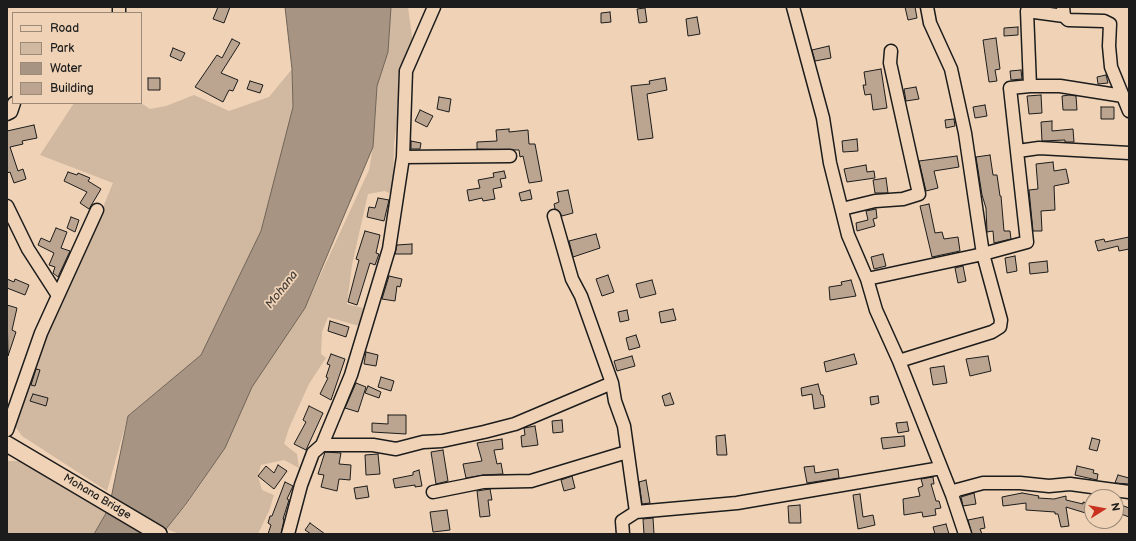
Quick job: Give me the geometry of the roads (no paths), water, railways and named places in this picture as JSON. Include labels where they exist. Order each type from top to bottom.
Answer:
[{"type":"main road","name":"Mohana Bridge","points":[[7,444],[159,534]]},
{"type":"street","points":[[288,534],[301,485],[313,453],[322,445],[350,375],[389,249],[403,157],[406,71],[434,7]]},
{"type":"street","points":[[793,7],[823,118],[830,163],[848,235],[867,279],[876,310],[899,361],[952,495],[965,534]]},
{"type":"street","points":[[899,361],[992,332],[1000,326],[1001,320],[983,254],[965,133],[951,69],[930,23],[927,7]]},
{"type":"street","points":[[1030,86],[1027,11],[1064,12],[1068,20],[1104,20],[1110,24],[1109,46],[1111,67],[1129,111]]},
{"type":"street","points":[[842,209],[875,201],[903,199],[919,194],[890,63],[891,51]]},
{"type":"street","points":[[867,279],[983,254],[1027,242],[1010,88],[1060,86],[1123,96]]},
{"type":"street","points":[[7,114],[11,112],[14,104]]},
{"type":"street","points":[[1018,151],[1039,148],[1129,152]]},
{"type":"street","points":[[403,157],[510,156]]},
{"type":"street","points":[[7,206],[28,249],[57,294]]},
{"type":"street","points":[[8,423],[57,294],[97,210]]},
{"type":"street","points":[[554,216],[572,279],[581,296],[612,383],[615,401],[624,426],[636,512]]},
{"type":"street","points":[[322,445],[373,445],[396,449],[423,442],[442,441],[515,424],[612,383]]},
{"type":"street","points":[[433,492],[483,482],[531,481],[567,468],[627,452]]},
{"type":"street","points":[[623,534],[622,521],[636,512],[737,503],[941,468]]},
{"type":"street","points":[[952,495],[957,490],[983,484],[1012,483],[1049,486],[1070,484],[1129,492]]},
{"type":"water","name":"Mohana","points":[[285,7],[391,7],[388,52],[377,86],[373,147],[305,308],[252,387],[225,448],[186,504],[162,534],[94,534],[109,508],[128,416],[201,355],[261,231],[293,107],[292,69]]}]
